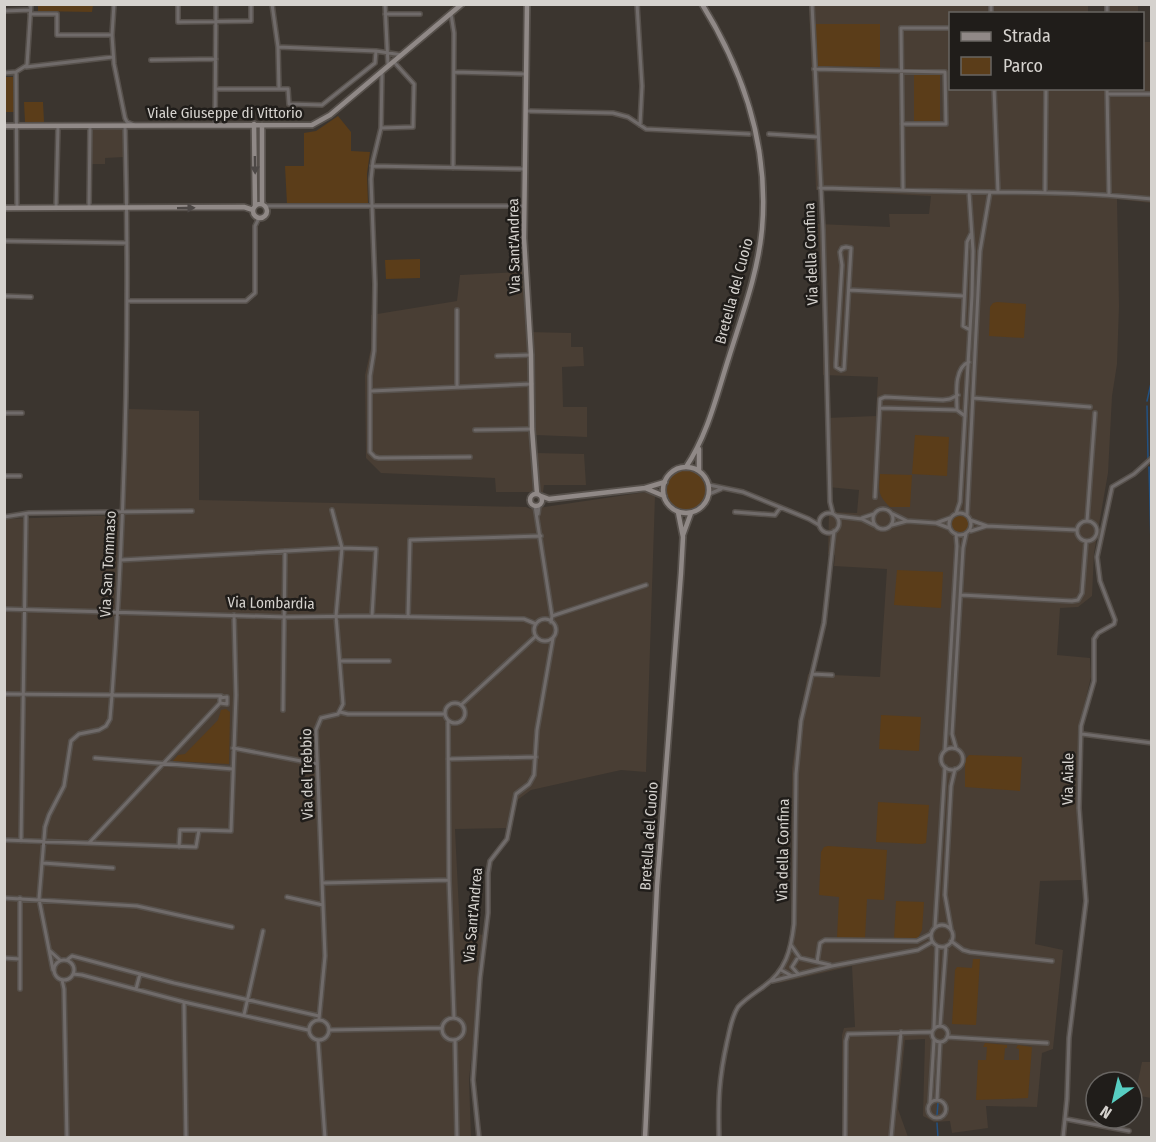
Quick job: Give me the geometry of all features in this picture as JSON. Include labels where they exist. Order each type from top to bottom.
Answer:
[{"type":"main road","name":"Viale Giuseppe di Vittorio","points":[[4,126],[305,125],[317,123],[403,56],[462,4]]},
{"type":"main road","name":"Via Sant'Andrea","points":[[527,4],[525,264],[537,494]]},
{"type":"main road","name":"Bretella del Cuoio","points":[[549,499],[645,488],[664,482],[671,472],[686,467],[699,448],[754,273],[762,230],[763,208],[759,156],[752,114],[728,52],[702,4]]},
{"type":"main road","points":[[254,124],[254,215],[259,218],[265,216],[262,124]]},
{"type":"main road","points":[[4,208],[265,207]]},
{"type":"main road","name":"Bretella del Cuoio","points":[[699,448],[699,471]]},
{"type":"main road","points":[[686,467],[699,471],[705,476],[709,485],[709,494]]},
{"type":"main road","points":[[645,488],[664,496],[664,482]]},
{"type":"main road","points":[[537,494],[549,499],[538,505],[530,502],[530,497],[537,494]]},
{"type":"main road","points":[[537,494],[543,499],[538,505]]},
{"type":"main road","name":"Bretella del Cuoio","points":[[645,1137],[657,886],[683,537],[691,513],[702,507],[709,494]]},
{"type":"main road","name":"Bretella del Cuoio","points":[[664,496],[669,506],[678,512],[683,537]]},
{"type":"main road","points":[[678,512],[691,513]]},
{"type":"street","points":[[26,67],[31,4]]},
{"type":"street","points":[[114,4],[113,57],[125,118],[127,122],[136,125]]},
{"type":"street","points":[[178,4],[178,22],[251,21],[251,4]]},
{"type":"street","points":[[215,125],[216,4]]},
{"type":"street","points":[[272,4],[278,47],[279,89]]},
{"type":"street","points":[[385,4],[388,67]]},
{"type":"street","points":[[637,4],[642,86],[640,125]]},
{"type":"street","name":"Via della Confina","points":[[719,1137],[717,1098],[732,1019],[740,1005],[771,982],[781,970],[791,945],[794,924],[796,774],[801,721],[824,623],[832,541],[838,525],[830,502],[812,4]]},
{"type":"street","points":[[4,11],[57,14],[57,35],[112,35]]},
{"type":"street","points":[[385,14],[420,14]]},
{"type":"street","points":[[451,14],[454,33],[453,168]]},
{"type":"street","points":[[903,190],[901,28],[949,28]]},
{"type":"street","points":[[278,47],[376,51],[403,56]]},
{"type":"street","points":[[216,89],[288,89],[289,104],[322,105],[375,63],[376,51]]},
{"type":"street","points":[[4,73],[16,72],[26,67],[113,57]]},
{"type":"street","points":[[151,60],[216,59]]},
{"type":"street","points":[[381,128],[413,127],[414,84],[394,62]]},
{"type":"street","points":[[814,69],[945,72],[946,124],[902,124]]},
{"type":"street","points":[[16,72],[17,208]]},
{"type":"street","points":[[382,72],[381,128],[372,166],[371,207],[375,284],[370,452],[375,457],[470,457]]},
{"type":"street","points":[[453,72],[527,75]]},
{"type":"street","points":[[994,90],[998,192]]},
{"type":"street","points":[[1045,191],[1046,90]]},
{"type":"street","points":[[1107,90],[1108,194]]},
{"type":"street","points":[[1107,94],[1152,94]]},
{"type":"street","points":[[526,111],[613,113],[628,117],[646,129],[749,134]]},
{"type":"street","points":[[114,126],[125,118]]},
{"type":"street","points":[[56,208],[58,126]]},
{"type":"street","points":[[89,208],[90,126]]},
{"type":"street","name":"Via San Tommaso","points":[[67,1137],[64,980],[55,975],[39,899],[46,820],[67,778],[71,741],[79,734],[99,730],[106,726],[110,719],[124,512],[128,301],[125,126]]},
{"type":"street","points":[[769,134],[818,137]]},
{"type":"street","points":[[372,166],[525,169]]},
{"type":"street","points":[[820,188],[969,192],[1045,191],[1152,199]]},
{"type":"street","points":[[936,523],[956,514],[960,502],[973,251],[969,192]]},
{"type":"street","points":[[940,1026],[946,946],[953,935],[945,891],[951,782],[963,759],[962,754],[956,748],[952,734],[963,548],[971,526],[967,515],[980,251],[990,192]]},
{"type":"street","points":[[265,207],[524,206]]},
{"type":"street","points":[[128,301],[246,301],[252,298],[255,293],[255,226],[259,218]]},
{"type":"street","points":[[970,330],[963,326],[967,242],[972,232]]},
{"type":"street","points":[[4,242],[127,243]]},
{"type":"street","points":[[846,247],[851,248],[849,290],[844,369],[841,370],[836,367],[842,265],[840,252],[846,247]]},
{"type":"street","points":[[849,290],[964,296]]},
{"type":"street","points":[[4,296],[31,297]]},
{"type":"street","points":[[457,310],[457,386]]},
{"type":"street","points":[[497,356],[531,355]]},
{"type":"street","points":[[957,410],[959,369],[965,362],[969,362]]},
{"type":"street","points":[[371,391],[532,384]]},
{"type":"street","points":[[875,497],[880,399],[885,397],[943,400],[958,395]]},
{"type":"street","points":[[973,399],[1090,407]]},
{"type":"street","points":[[880,408],[957,410],[965,416]]},
{"type":"street","points":[[4,413],[22,413]]},
{"type":"street","points":[[1087,520],[1095,413]]},
{"type":"street","points":[[475,430],[532,429]]},
{"type":"street","name":"Via Aiale","points":[[1063,1137],[1066,1119],[1069,1038],[1086,901],[1079,808],[1084,712],[1094,681],[1094,639],[1098,633],[1114,624],[1115,620],[1100,581],[1097,557],[1110,491],[1116,483],[1134,474],[1152,458]]},
{"type":"street","points":[[4,476],[20,476]]},
{"type":"street","points":[[709,485],[743,492],[809,519],[819,525],[832,541]]},
{"type":"street","points":[[709,494],[723,488]]},
{"type":"street","name":"Via della Confina","points":[[826,513],[830,502]]},
{"type":"street","name":"Via Sant'Andrea","points":[[479,1137],[473,1080],[480,978],[488,913],[490,861],[507,839],[516,794],[529,784],[534,775],[537,730],[556,629],[551,622],[538,505]]},
{"type":"street","points":[[735,512],[775,515],[780,508]]},
{"type":"street","points":[[861,519],[884,508],[907,521]]},
{"type":"street","points":[[332,510],[342,548],[336,616],[343,699],[340,712],[348,714],[444,714]]},
{"type":"street","points":[[4,516],[192,511]]},
{"type":"street","points":[[809,519],[819,518],[826,513],[861,519],[884,529],[907,521],[936,523],[950,528],[956,534],[957,546],[945,750],[941,757],[945,767],[935,927],[931,934],[917,941],[825,940],[820,943],[817,962]]},
{"type":"street","points":[[874,513],[873,520],[876,526]]},
{"type":"street","points":[[21,841],[26,514]]},
{"type":"street","points":[[891,525],[894,520],[893,514]]},
{"type":"street","points":[[956,514],[967,515]]},
{"type":"street","points":[[950,528],[949,522],[952,517]]},
{"type":"street","points":[[819,518],[819,525]]},
{"type":"street","points":[[838,525],[848,518]]},
{"type":"street","points":[[970,520],[987,526],[1019,529],[1077,530]]},
{"type":"street","points":[[1086,542],[1080,538],[1077,530],[1079,525],[1087,520]]},
{"type":"street","points":[[1086,542],[1094,539],[1098,531],[1094,524],[1087,520]]},
{"type":"street","points":[[956,534],[987,526]]},
{"type":"street","points":[[825,532],[834,531]]},
{"type":"street","points":[[408,617],[410,540],[541,536]]},
{"type":"street","points":[[961,595],[1072,602],[1078,600],[1082,593],[1086,542]]},
{"type":"street","points":[[121,560],[342,548],[376,549],[372,616]]},
{"type":"street","points":[[283,710],[285,551]]},
{"type":"street","points":[[552,616],[646,585]]},
{"type":"street","name":"Via Lombardia","points":[[4,609],[524,619],[536,624]]},
{"type":"street","points":[[179,847],[180,830],[231,831],[236,705],[234,615]]},
{"type":"street","points":[[551,622],[543,620],[536,624],[534,629],[536,636],[544,641],[553,638]]},
{"type":"street","points":[[461,705],[536,636]]},
{"type":"street","points":[[339,661],[389,661]]},
{"type":"street","points":[[812,674],[832,675]]},
{"type":"street","points":[[4,694],[236,695]]},
{"type":"street","points":[[88,844],[224,696]]},
{"type":"street","points":[[224,696],[228,700],[225,705]]},
{"type":"street","points":[[220,703],[236,705]]},
{"type":"street","points":[[448,722],[457,723],[462,720],[465,714],[461,705],[448,704],[444,714],[448,722],[449,880],[454,1018]]},
{"type":"street","name":"Via del Trebbio","points":[[319,1017],[325,956],[317,723],[323,717],[340,712]]},
{"type":"street","points":[[1082,734],[1152,743]]},
{"type":"street","points":[[233,748],[317,764]]},
{"type":"street","points":[[945,750],[956,748]]},
{"type":"street","points":[[448,759],[536,757]]},
{"type":"street","points":[[95,758],[233,769]]},
{"type":"street","points":[[945,767],[956,769]]},
{"type":"street","points":[[4,840],[196,847],[199,830]]},
{"type":"street","points":[[43,863],[113,868]]},
{"type":"street","points":[[322,883],[449,880]]},
{"type":"street","points":[[287,897],[323,905]]},
{"type":"street","points":[[4,898],[137,906],[232,927]]},
{"type":"street","points":[[20,898],[20,989]]},
{"type":"street","points":[[935,927],[945,925],[951,929]]},
{"type":"street","points":[[244,1015],[262,931]]},
{"type":"street","points":[[931,934],[937,946],[946,946]]},
{"type":"street","points":[[951,941],[967,951],[1052,961]]},
{"type":"street","points":[[771,982],[832,966],[918,950],[933,942]]},
{"type":"street","points":[[791,945],[798,959]]},
{"type":"street","points":[[934,1028],[937,946]]},
{"type":"street","points":[[49,950],[60,960],[67,960],[75,956],[319,1017],[327,1024],[329,1030],[327,1036],[318,1040]]},
{"type":"street","points":[[4,958],[20,959]]},
{"type":"street","points":[[798,959],[792,967],[800,975]]},
{"type":"street","points":[[786,961],[798,959],[832,966]]},
{"type":"street","points":[[54,969],[60,960]]},
{"type":"street","points":[[67,960],[72,964],[74,972]]},
{"type":"street","points":[[781,970],[794,976]]},
{"type":"street","points":[[74,972],[184,1002],[308,1030],[312,1037],[318,1040]]},
{"type":"street","points":[[64,980],[74,972]]},
{"type":"street","points":[[136,989],[140,974]]},
{"type":"street","points":[[184,1002],[186,1137]]},
{"type":"street","points":[[308,1030],[311,1023],[319,1017]]},
{"type":"street","points":[[442,1028],[447,1020],[454,1018],[463,1024],[464,1030],[455,1040]]},
{"type":"street","points":[[931,1032],[940,1026],[946,1029],[947,1037]]},
{"type":"street","points":[[329,1030],[442,1028]]},
{"type":"street","points":[[442,1028],[446,1037],[455,1040]]},
{"type":"street","points":[[891,1137],[901,1032]]},
{"type":"street","points":[[845,1137],[847,1037],[853,1033],[931,1032]]},
{"type":"street","points":[[930,1103],[937,1100],[942,1102],[946,1109],[941,1118],[931,1116],[928,1108],[934,1040],[931,1032]]},
{"type":"street","points":[[940,1042],[947,1037],[1047,1043]]},
{"type":"street","points":[[318,1040],[325,1137]]},
{"type":"street","points":[[455,1040],[457,1137]]},
{"type":"street","points":[[934,1040],[940,1042]]},
{"type":"street","points":[[937,1100],[940,1042]]},
{"type":"street","points":[[1066,1119],[1129,1131]]},
{"type":"shaded area","points":[[809,5],[1088,5],[1088,12],[949,12],[949,90],[1144,90],[1144,42],[1151,42],[1151,203],[1117,199],[1119,306],[1117,364],[1112,396],[1108,473],[1094,553],[1092,596],[1078,607],[1060,608],[1057,655],[1090,658],[1091,677],[1081,719],[1078,748],[1077,804],[1082,880],[1040,881],[1035,944],[1063,950],[1053,1049],[1042,1053],[1037,1107],[986,1106],[988,1128],[952,1133],[950,1121],[934,1122],[923,1116],[925,1039],[905,1040],[898,1109],[908,1137],[842,1137],[842,1035],[844,1028],[855,1027],[852,966],[766,984],[776,975],[785,959],[791,935],[792,768],[808,674],[880,677],[887,569],[834,566],[835,555],[828,554],[829,512],[857,513],[859,490],[828,487],[826,418],[876,416],[878,377],[823,375],[823,311],[818,224],[890,227],[889,214],[929,214],[931,196],[816,190]]},
{"type":"shaded area","points":[[1110,5],[1138,5],[1138,12],[1110,12]]},
{"type":"shaded area","points":[[92,128],[124,128],[124,157],[105,158],[105,164],[92,164]]},
{"type":"shaded area","points":[[522,272],[528,332],[571,333],[571,347],[583,347],[584,366],[562,367],[563,407],[587,407],[587,437],[535,435],[535,453],[584,454],[586,485],[544,485],[543,492],[496,492],[495,478],[381,473],[366,458],[365,375],[371,348],[371,315],[457,301],[460,275]]},
{"type":"shaded area","points":[[129,409],[199,411],[199,500],[526,507],[531,509],[646,492],[655,496],[646,772],[621,770],[531,790],[516,801],[511,828],[455,829],[460,932],[484,935],[469,1080],[471,1137],[5,1137],[4,519],[123,515]]},
{"type":"shaded area","points":[[1142,1062],[1151,1062],[1151,1098],[1144,1097],[1144,1070],[1140,1070]]},
{"type":"green space","points":[[38,5],[93,5],[92,12],[38,11]]},
{"type":"green space","points":[[815,24],[880,24],[880,67],[817,66]]},
{"type":"green space","points":[[914,74],[940,74],[940,122],[914,122]]},
{"type":"green space","points":[[5,77],[15,77],[14,112],[5,112]]},
{"type":"green space","points":[[24,102],[43,102],[44,122],[25,122]]},
{"type":"green space","points":[[338,116],[351,132],[351,151],[370,152],[367,174],[368,203],[287,204],[285,166],[304,166],[304,133],[316,131]]},
{"type":"green space","points":[[420,259],[420,278],[386,279],[385,260]]},
{"type":"green space","points":[[997,302],[1026,304],[1024,338],[989,336],[990,307]]},
{"type":"green space","points":[[915,435],[949,437],[947,476],[912,474]]},
{"type":"green space","points":[[686,470],[700,476],[706,490],[700,504],[686,510],[672,504],[666,490],[672,476]]},
{"type":"green space","points":[[880,474],[912,475],[910,507],[890,507],[886,503],[880,492]]},
{"type":"green space","points":[[960,515],[966,518],[969,524],[966,530],[960,533],[954,530],[951,524],[954,518]]},
{"type":"green space","points":[[897,570],[943,572],[941,608],[894,605]]},
{"type":"green space","points":[[226,709],[230,712],[229,764],[173,761],[178,755],[185,754],[218,720],[221,710]]},
{"type":"green space","points":[[881,715],[921,717],[919,751],[879,749]]},
{"type":"green space","points":[[969,755],[1022,757],[1020,791],[965,787],[965,760]]},
{"type":"green space","points":[[878,802],[929,805],[926,843],[876,842]]},
{"type":"green space","points":[[824,847],[887,850],[884,900],[867,899],[865,938],[837,938],[839,897],[819,895],[821,852]]},
{"type":"green space","points":[[896,901],[924,902],[922,930],[918,938],[894,939]]},
{"type":"green space","points":[[973,959],[980,959],[976,1025],[952,1024],[955,970],[957,967],[972,968]]},
{"type":"green space","points":[[985,1043],[1007,1045],[1004,1060],[1019,1060],[1019,1049],[1016,1048],[1018,1045],[1032,1047],[1028,1098],[976,1100],[978,1060],[986,1060],[987,1047],[983,1047]]},
{"type":"waterway","points":[[1147,401],[1152,379]]},
{"type":"waterway","points":[[1147,406],[1148,459]]},
{"type":"waterway","points":[[1149,467],[1152,584]]},
{"type":"waterway","points":[[937,1115],[938,1103]]},
{"type":"waterway","points":[[937,1123],[938,1138]]}]
